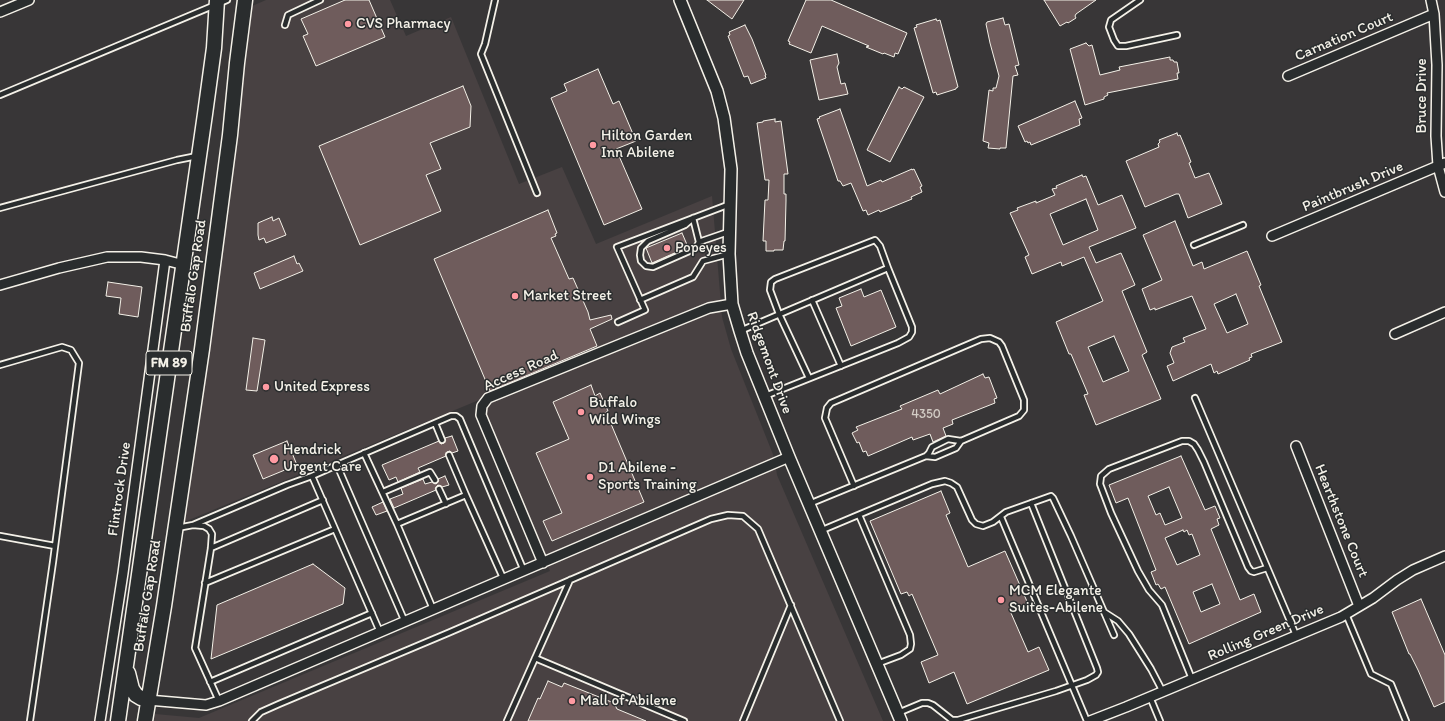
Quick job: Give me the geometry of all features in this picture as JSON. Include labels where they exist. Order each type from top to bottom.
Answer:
[{"type":"main road","name":"Buffalo Gap Road","points":[[145,721],[176,528],[203,341],[230,135],[245,0]]},
{"type":"main road","name":"Buffalo Gap Road","points":[[118,721],[184,265],[220,1]]},
{"type":"main road","points":[[126,666],[132,689],[136,695],[148,700]]},
{"type":"street","points":[[0,12],[29,0]]},
{"type":"street","name":"Ridgemont Drive","points":[[680,0],[717,91],[724,118],[731,169],[729,254],[732,304],[740,331],[789,457],[899,717]]},
{"type":"street","name":"Bruce Drive","points":[[1431,0],[1434,14],[1437,65],[1436,136],[1442,164],[1445,192]]},
{"type":"street","name":"Carnation Court","points":[[1288,76],[1434,14]]},
{"type":"street","name":"Paintbrush Drive","points":[[1272,236],[1442,164]]},
{"type":"street","points":[[0,285],[59,268],[106,257],[141,257],[165,260],[184,265]]},
{"type":"street","name":"Flintrock Drive","points":[[100,721],[123,573],[165,260]]},
{"type":"street","name":"Access Road","points":[[543,563],[481,415],[482,406],[488,398],[709,308],[732,304]]},
{"type":"street","points":[[1396,334],[1445,312]]},
{"type":"street","name":"Hearthstone Court","points":[[1296,446],[1359,606]]},
{"type":"street","points":[[148,700],[206,704],[219,701],[789,457]]},
{"type":"street","name":"Rolling Green Drive","points":[[1089,721],[1163,692],[1346,614],[1374,598],[1397,580],[1413,570],[1445,556]]},
{"type":"lane","points":[[285,25],[288,15],[320,0]]},
{"type":"lane","points":[[495,0],[486,44],[481,54],[537,192]]},
{"type":"lane","points":[[1140,0],[1111,20],[1109,27],[1118,46],[1126,46],[1177,35]]},
{"type":"lane","points":[[0,95],[220,1]]},
{"type":"lane","points":[[0,208],[199,155]]},
{"type":"lane","points":[[618,322],[644,310],[617,247],[730,204]]},
{"type":"lane","points":[[693,218],[699,242],[696,248],[653,267],[646,266],[641,261],[640,248],[648,241],[685,226],[693,218]]},
{"type":"lane","points":[[1194,245],[1243,225]]},
{"type":"lane","points":[[699,242],[729,232]]},
{"type":"lane","points":[[764,396],[898,343],[908,337],[912,332],[912,327],[880,246],[875,240],[775,279],[771,282],[770,290],[779,314],[809,378]]},
{"type":"lane","points":[[640,300],[693,277],[703,261],[729,254]]},
{"type":"lane","points":[[740,331],[888,268]]},
{"type":"lane","points":[[812,300],[841,366]]},
{"type":"lane","points":[[854,486],[825,418],[827,408],[831,403],[980,339],[990,338],[999,342],[1024,400],[1024,410],[1020,416],[962,441],[956,448],[935,457],[926,456]]},
{"type":"lane","points":[[0,365],[62,347],[71,350],[79,363],[30,721]]},
{"type":"lane","points":[[1195,398],[1296,635]]},
{"type":"lane","points":[[176,528],[193,525],[451,416],[456,416],[460,419],[524,571]]},
{"type":"lane","points":[[435,423],[442,440]]},
{"type":"lane","points":[[809,504],[926,456],[935,444],[948,439],[962,441]]},
{"type":"lane","points":[[1192,679],[1162,605],[1149,590],[1138,571],[1111,513],[1100,484],[1101,476],[1109,469],[1182,441],[1189,441],[1194,444],[1204,462],[1248,567],[1254,572],[1267,568]]},
{"type":"lane","points":[[364,453],[383,492],[433,609]]},
{"type":"lane","points":[[449,455],[504,580]]},
{"type":"lane","points":[[337,465],[405,622]]},
{"type":"lane","points":[[383,492],[430,472],[432,472],[435,480]]},
{"type":"lane","points":[[312,476],[380,632]]},
{"type":"lane","points":[[820,531],[932,484],[944,481],[951,483],[956,487],[969,514],[976,524],[983,526],[993,522],[1006,512],[1047,496],[1051,496],[1071,536],[1114,635]]},
{"type":"lane","points":[[439,489],[446,504]]},
{"type":"lane","points":[[397,524],[466,495]]},
{"type":"lane","points":[[211,548],[323,500]]},
{"type":"lane","points":[[899,717],[922,703],[928,703],[933,705],[952,720],[958,720],[1072,686],[1096,675],[1098,672],[1030,503]]},
{"type":"lane","points":[[252,721],[261,712],[269,708],[711,519],[728,515],[743,516],[758,529],[840,721]]},
{"type":"lane","points":[[859,515],[907,629],[911,644],[910,649],[901,655],[877,664]]},
{"type":"lane","points":[[1000,516],[1072,686],[1089,721]]},
{"type":"lane","points":[[193,525],[204,526],[209,529],[212,534],[195,648],[219,701]]},
{"type":"lane","points":[[205,583],[335,529]]},
{"type":"lane","points":[[0,536],[55,546]]},
{"type":"lane","points":[[507,721],[570,580]]},
{"type":"lane","points":[[742,721],[791,605]]},
{"type":"lane","points":[[1104,612],[1118,621],[1129,634],[1151,669],[1163,692]]},
{"type":"lane","points":[[210,682],[372,613]]},
{"type":"lane","points":[[1346,614],[1371,674],[1390,684],[1406,721]]},
{"type":"lane","points":[[535,658],[684,721]]},
{"type":"lane","points":[[1150,697],[1160,721]]},
{"type":"shaded area","points":[[266,0],[390,0],[406,36],[451,17],[519,184],[562,167],[596,244],[712,196],[722,317],[731,349],[774,457],[777,475],[883,721],[154,721],[155,714],[199,718],[550,571],[479,400],[184,522],[250,7]]},
{"type":"building","name":"CVS Pharmacy","points":[[345,0],[369,0],[385,37],[316,66],[303,36],[308,34],[301,19]]},
{"type":"building","points":[[707,0],[744,0],[732,19]]},
{"type":"building","points":[[806,0],[831,0],[907,33],[898,54],[895,53],[894,57],[884,53],[883,54],[866,47],[869,46],[822,26],[811,53],[789,44],[790,42],[788,41]]},
{"type":"building","points":[[1044,0],[1096,0],[1076,14],[1076,18],[1060,26]]},
{"type":"building","points":[[1003,18],[1005,25],[1009,24],[1019,65],[1015,66],[1018,75],[1013,76],[1006,148],[1000,149],[988,148],[989,143],[983,141],[989,90],[993,91],[993,88],[996,88],[999,76],[986,24],[987,22]]},
{"type":"building","points":[[936,19],[937,21],[940,20],[958,87],[937,95],[936,92],[933,93],[914,28],[917,27],[916,25]]},
{"type":"building","points":[[745,25],[766,75],[766,78],[751,84],[748,76],[744,77],[728,36],[730,35],[729,32]]},
{"type":"building","points":[[1086,43],[1089,46],[1092,45],[1100,75],[1120,70],[1119,67],[1170,57],[1170,60],[1177,62],[1179,73],[1177,73],[1178,79],[1107,93],[1108,95],[1104,97],[1104,99],[1085,105],[1070,49]]},
{"type":"building","points":[[837,54],[839,63],[837,67],[841,84],[845,83],[848,94],[819,100],[810,60]]},
{"type":"building","name":"Hilton Garden Inn Abilene","points":[[598,69],[613,104],[619,101],[636,141],[616,149],[642,209],[604,225],[551,98],[567,91],[564,84]]},
{"type":"building","points":[[463,86],[471,106],[470,127],[430,143],[441,169],[426,175],[441,211],[360,245],[319,146]]},
{"type":"building","points":[[899,87],[902,89],[904,87],[924,97],[890,162],[867,150]]},
{"type":"building","points":[[1075,101],[1082,118],[1079,119],[1080,125],[1031,145],[1030,142],[1025,142],[1018,126]]},
{"type":"building","points":[[840,109],[867,186],[881,180],[882,182],[914,169],[922,186],[920,187],[922,192],[911,197],[912,199],[880,212],[879,210],[868,215],[866,210],[863,211],[851,183],[843,186],[840,181],[838,181],[817,119]]},
{"type":"building","points":[[775,119],[775,122],[781,121],[788,174],[784,174],[784,194],[786,194],[785,241],[783,250],[766,251],[766,241],[763,241],[765,200],[768,200],[769,180],[765,180],[757,123]]},
{"type":"building","points":[[1177,133],[1178,136],[1180,135],[1191,162],[1189,163],[1195,178],[1209,173],[1222,204],[1188,218],[1179,194],[1145,207],[1126,161],[1159,147],[1159,140]]},
{"type":"building","points":[[1082,175],[1083,177],[1086,176],[1098,205],[1122,195],[1136,228],[1089,247],[1096,263],[1121,253],[1135,285],[1122,291],[1147,352],[1142,355],[1161,399],[1096,425],[1084,395],[1088,394],[1056,322],[1103,301],[1084,257],[1062,266],[1061,262],[1032,274],[1025,257],[1029,255],[1010,213],[1018,210],[1017,208],[1036,201],[1036,203],[1055,195],[1052,189],[1057,188],[1056,186]],"holes":[[[1086,199],[1098,230],[1063,245],[1050,214]],[[1114,336],[1129,371],[1103,382],[1088,347]]]},
{"type":"building","name":"Market Street","points":[[548,210],[557,233],[555,234],[556,236],[551,238],[569,279],[573,278],[590,320],[611,315],[612,319],[590,329],[597,346],[490,391],[434,259]]},
{"type":"building","points":[[272,217],[273,221],[279,218],[286,235],[266,243],[264,238],[259,240],[258,223]]},
{"type":"building","points":[[1175,221],[1193,266],[1202,262],[1204,269],[1247,251],[1261,285],[1259,286],[1282,342],[1251,354],[1252,357],[1249,358],[1250,360],[1218,374],[1217,371],[1214,373],[1211,364],[1173,381],[1167,366],[1174,363],[1170,353],[1172,347],[1185,342],[1183,338],[1206,329],[1192,296],[1155,310],[1155,308],[1150,310],[1142,289],[1162,280],[1143,235]],"holes":[[[1236,294],[1248,324],[1227,333],[1214,304]]]},
{"type":"building","name":"Popeyes","points":[[682,233],[688,247],[652,263],[646,248]]},
{"type":"building","points":[[294,256],[297,264],[299,263],[303,271],[260,289],[254,273]]},
{"type":"building","points":[[108,282],[142,287],[138,317],[119,314],[121,298],[106,296]]},
{"type":"building","points":[[861,289],[864,297],[881,290],[896,327],[851,346],[836,308],[842,306],[839,298]]},
{"type":"building","points":[[253,338],[265,340],[257,391],[246,390]]},
{"type":"building","points":[[983,374],[985,378],[989,377],[997,398],[994,399],[995,403],[952,420],[953,424],[943,428],[946,436],[933,442],[930,434],[913,440],[912,437],[868,456],[866,451],[863,452],[859,442],[857,443],[852,433],[858,430],[856,427],[902,409],[900,406],[938,390],[940,394]]},
{"type":"building","name":"D1 Abilene - Sports Training","points":[[591,385],[595,396],[600,393],[608,411],[606,412],[644,502],[552,541],[543,521],[562,513],[536,453],[569,439],[553,402]]},
{"type":"building","points":[[452,436],[458,451],[452,453],[450,451],[447,452],[446,456],[418,468],[420,472],[398,482],[396,477],[389,480],[382,465],[439,441],[441,444],[444,443],[445,438]]},
{"type":"building","name":"Hendrick Urgent Care","points":[[287,441],[297,465],[263,479],[253,455]]},
{"type":"building","points":[[1181,456],[1205,510],[1215,506],[1220,518],[1217,519],[1219,525],[1211,529],[1240,600],[1254,594],[1261,612],[1189,644],[1165,587],[1161,589],[1158,584],[1156,585],[1151,572],[1156,570],[1128,498],[1116,503],[1109,485]],"holes":[[[1169,487],[1182,518],[1165,525],[1160,513],[1156,515],[1148,496]],[[1183,530],[1184,532],[1187,530],[1189,535],[1192,534],[1200,555],[1177,565],[1165,538]],[[1212,584],[1220,604],[1201,612],[1193,592]]]},
{"type":"building","points":[[445,476],[449,485],[442,487],[438,485],[436,490],[394,508],[390,499],[403,494],[401,488],[423,479],[425,484],[432,482],[436,484],[438,479]]},
{"type":"building","name":"MCM Elegante Suites-Abilene","points":[[941,491],[950,513],[946,515],[968,567],[1005,551],[1029,606],[1011,613],[1028,652],[1039,647],[1049,670],[967,704],[954,672],[929,683],[921,662],[938,655],[912,594],[909,596],[907,592],[901,594],[870,521]]},
{"type":"building","points":[[383,502],[387,511],[376,515],[372,507]]},
{"type":"building","points":[[313,564],[345,588],[343,604],[211,659],[217,605]]},
{"type":"building","points":[[1421,599],[1445,655],[1445,702],[1434,707],[1418,670],[1409,654],[1392,612]]},
{"type":"building","name":"Mall of Abilene","points":[[548,681],[562,687],[564,683],[614,703],[617,709],[646,721],[528,721],[538,698],[540,699]]},
{"type":"place","name":"CVS Pharmacy","points":[[348,24]]},
{"type":"place","name":"Hilton Garden Inn Abilene","points":[[593,145]]},
{"type":"place","name":"Popeyes","points":[[667,248]]},
{"type":"place","name":"Market Street","points":[[515,296]]},
{"type":"place","name":"United Express","points":[[266,387]]},
{"type":"place","name":"Buffalo Wild Wings","points":[[581,412]]},
{"type":"place","name":"Hendrick Urgent Care","points":[[274,459]]},
{"type":"place","name":"D1 Abilene - Sports Training","points":[[590,477]]},
{"type":"place","name":"MCM Elegante Suites-Abilene","points":[[1001,600]]},
{"type":"place","name":"Mall of Abilene","points":[[572,701]]}]
